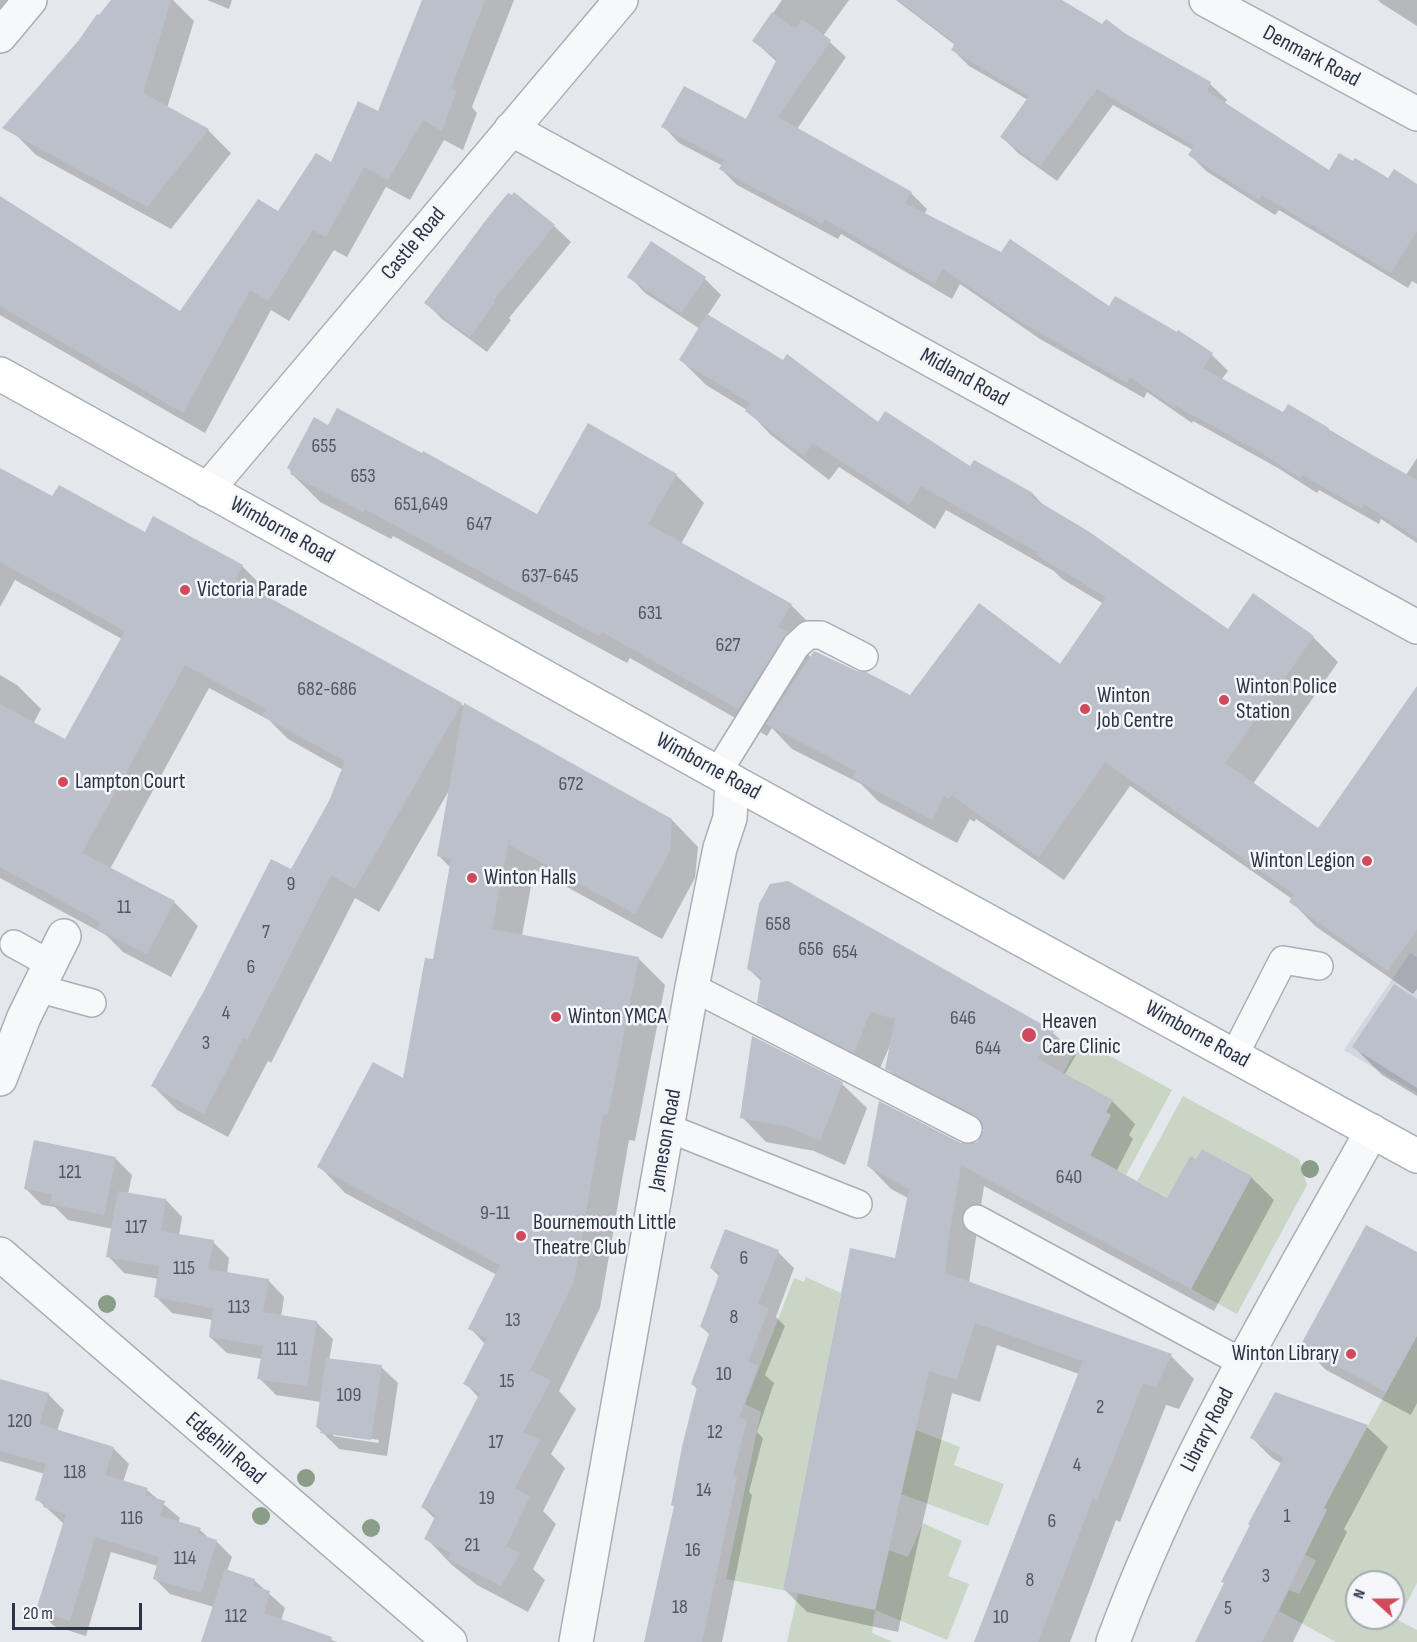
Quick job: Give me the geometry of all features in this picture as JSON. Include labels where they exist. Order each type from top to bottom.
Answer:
[{"type":"street","points":[[0,36],[30,0]]},
{"type":"street","name":"Castle Road","points":[[207,490],[621,0]]},
{"type":"street","name":"Denmark Road","points":[[1206,0],[1417,114]]},
{"type":"street","name":"Midland Road","points":[[511,129],[1417,627]]},
{"type":"street","name":"Wimborne Road","points":[[0,374],[1417,1156]]},
{"type":"street","name":"Jameson Road","points":[[576,1642],[693,987],[720,848],[730,818],[725,776]]},
{"type":"street","points":[[0,1079],[50,962]]},
{"type":"street","name":"Library Road","points":[[1113,1642],[1154,1541],[1192,1459],[1372,1131]]},
{"type":"street","name":"Edgehill Road","points":[[0,1254],[450,1642]]},
{"type":"lane","points":[[725,776],[796,646],[807,635],[822,635],[864,657]]},
{"type":"lane","points":[[14,944],[50,962],[92,1003]]},
{"type":"lane","points":[[1234,1056],[1283,960],[1319,966]]},
{"type":"lane","points":[[693,987],[968,1128]]},
{"type":"lane","points":[[668,1128],[858,1204]]},
{"type":"lane","points":[[977,1219],[1243,1363]]},
{"type":"shaded area","points":[[1410,953],[1417,957],[1417,1093],[1344,1050]]},
{"type":"green space","points":[[1081,1040],[1172,1090],[1126,1175],[1090,1156],[1111,1115],[1106,1112],[1112,1100],[1063,1073]]},
{"type":"green space","points":[[1183,1096],[1299,1159],[1307,1185],[1237,1314],[1191,1289],[1252,1176],[1202,1149],[1196,1159],[1190,1156],[1167,1198],[1137,1181]]},
{"type":"green space","points":[[806,1277],[841,1293],[783,1590],[726,1579],[761,1412],[745,1404],[794,1278],[804,1282]]},
{"type":"green space","points":[[1417,1336],[1417,1583],[1405,1606],[1405,1570],[1345,1570],[1345,1630],[1405,1630],[1405,1624],[1417,1630],[1417,1642],[1336,1642],[1279,1611],[1289,1590],[1299,1594],[1316,1561],[1304,1554],[1323,1508]]},
{"type":"green space","points":[[916,1430],[960,1447],[954,1465],[1004,1484],[988,1526],[901,1494]]},
{"type":"green space","points":[[923,1523],[962,1541],[948,1576],[969,1584],[947,1640],[875,1610],[889,1550],[908,1557]]},
{"type":"green space","points":[[798,1593],[875,1610],[872,1633],[893,1642],[787,1642]]},
{"type":"building","points":[[111,0],[171,0],[143,93],[209,129],[147,207],[2,128]]},
{"type":"building","points":[[422,0],[485,0],[451,88],[457,90],[442,131],[423,120],[388,180],[364,167],[326,237],[313,230],[268,301],[250,290],[183,413],[0,306],[0,196],[180,311],[258,199],[278,211],[316,153],[331,162],[358,101],[378,111]]},
{"type":"building","points":[[898,0],[1062,0],[1102,24],[1106,19],[1126,34],[1211,82],[1207,91],[1329,170],[1339,153],[1353,161],[1355,158],[1388,178],[1394,169],[1417,184],[1417,231],[1391,273],[1262,195],[1259,200],[1188,155],[1194,146],[1097,89],[1040,166],[1000,137],[1029,96],[951,50],[955,43]]},
{"type":"building","points":[[772,12],[795,29],[802,19],[831,40],[778,117],[912,192],[905,203],[1001,252],[1010,239],[1109,306],[1115,296],[1177,332],[1178,330],[1213,353],[1203,368],[1283,412],[1288,404],[1329,428],[1328,430],[1417,480],[1417,538],[1364,504],[1362,509],[1302,475],[1300,478],[1260,452],[1176,406],[1175,408],[1130,377],[1127,383],[1023,323],[943,269],[935,284],[825,219],[822,224],[719,169],[724,160],[661,127],[684,86],[746,119],[777,59],[752,41]]},
{"type":"building","points":[[514,192],[555,225],[493,301],[495,302],[470,337],[424,303],[489,216],[508,193],[512,195]]},
{"type":"building","points":[[651,241],[706,277],[681,313],[627,277]]},
{"type":"building","points":[[707,314],[783,360],[787,354],[878,422],[885,411],[970,466],[974,460],[1033,493],[1031,497],[1088,531],[1228,629],[1253,593],[1314,636],[1225,763],[1318,828],[1417,686],[1417,929],[1388,971],[1289,902],[1294,894],[1105,762],[1039,857],[951,795],[949,799],[944,796],[932,820],[852,778],[856,771],[766,724],[814,651],[857,671],[866,672],[910,695],[979,603],[1060,664],[1106,597],[1036,555],[1037,552],[921,486],[909,505],[813,443],[804,456],[745,411],[750,403],[679,360]]},
{"type":"building","points":[[337,408],[422,453],[423,451],[537,514],[588,423],[677,474],[648,524],[792,604],[778,627],[788,632],[738,709],[602,632],[599,636],[365,509],[363,512],[290,474],[292,471],[287,468],[314,417],[328,425]]},
{"type":"building","points":[[0,468],[52,496],[59,485],[145,532],[153,516],[243,565],[235,579],[462,703],[355,889],[331,875],[247,1040],[243,1038],[204,1114],[151,1086],[205,989],[271,859],[291,869],[329,801],[345,761],[262,716],[266,709],[185,665],[82,853],[175,901],[147,954],[97,929],[100,922],[0,867],[0,704],[65,739],[125,631],[0,562]]},
{"type":"building","points":[[464,703],[672,819],[670,851],[635,914],[508,844],[492,929],[639,957],[608,1115],[603,1114],[574,1281],[530,1370],[551,1381],[523,1432],[540,1440],[515,1488],[530,1496],[506,1546],[520,1553],[501,1586],[448,1559],[451,1553],[424,1539],[436,1515],[421,1507],[480,1393],[463,1384],[487,1338],[468,1329],[500,1265],[317,1167],[373,1062],[403,1078],[425,958],[433,959],[451,859],[437,856]]},
{"type":"building","points":[[788,881],[1054,1031],[1038,1059],[1113,1100],[1106,1112],[1111,1115],[1090,1155],[1167,1198],[1190,1156],[1196,1159],[1202,1149],[1252,1176],[1191,1289],[961,1165],[945,1273],[1172,1354],[1156,1387],[1143,1383],[1097,1500],[1093,1498],[1038,1642],[974,1642],[1083,1361],[975,1323],[957,1380],[929,1371],[875,1610],[783,1590],[850,1248],[895,1258],[909,1189],[867,1166],[879,1101],[961,1143],[977,1142],[984,1129],[981,1121],[975,1115],[885,1069],[895,1019],[870,1012],[854,1053],[757,1003],[761,977],[747,969],[759,904],[770,884]]},
{"type":"building","points":[[1394,984],[1417,999],[1417,1088],[1352,1047]]},
{"type":"building","points":[[752,1036],[843,1082],[820,1141],[789,1127],[740,1118]]},
{"type":"building","points":[[34,1140],[116,1157],[104,1215],[50,1204],[52,1194],[24,1189]]},
{"type":"building","points":[[118,1191],[166,1199],[161,1231],[214,1240],[208,1269],[269,1279],[263,1312],[317,1321],[307,1386],[257,1379],[263,1346],[209,1337],[213,1308],[154,1297],[159,1266],[106,1257]]},
{"type":"building","points":[[1366,1225],[1417,1252],[1417,1336],[1386,1392],[1300,1346]]},
{"type":"building","points":[[725,1229],[779,1250],[758,1304],[769,1308],[748,1362],[758,1366],[739,1418],[747,1420],[733,1476],[737,1477],[702,1642],[644,1642],[674,1506],[671,1505],[682,1447],[697,1387],[691,1384],[710,1331],[700,1327],[720,1272],[710,1268]]},
{"type":"building","points":[[326,1358],[382,1365],[371,1440],[320,1433],[322,1428],[316,1427]]},
{"type":"building","points":[[0,1379],[49,1393],[39,1424],[114,1447],[105,1475],[148,1488],[145,1495],[165,1501],[160,1516],[201,1528],[198,1534],[217,1540],[201,1593],[153,1579],[159,1557],[95,1537],[70,1621],[36,1610],[66,1514],[43,1507],[44,1503],[35,1500],[46,1464],[0,1451]]},
{"type":"building","points":[[1275,1392],[1368,1425],[1324,1508],[1327,1510],[1262,1642],[1195,1642],[1224,1583],[1221,1582],[1250,1525],[1248,1524],[1284,1457],[1250,1438]]},
{"type":"building","points":[[225,1569],[255,1579],[253,1586],[270,1591],[264,1613],[332,1637],[331,1642],[201,1642]]},
{"type":"place","name":"Victoria Parade","points":[[185,590]]},
{"type":"place","name":"Winton Police Station","points":[[1224,700]]},
{"type":"place","name":"Winton Job Centre","points":[[1085,709]]},
{"type":"place","name":"Lampton Court","points":[[63,782]]},
{"type":"place","name":"Winton Legion","points":[[1367,861]]},
{"type":"place","name":"Winton Halls","points":[[472,878]]},
{"type":"place","name":"Winton YMCA","points":[[556,1017]]},
{"type":"place","name":"Heaven Care Clinic","points":[[1029,1035]]},
{"type":"place","name":"Bournemouth Little Theatre Club","points":[[521,1236]]},
{"type":"place","name":"Winton Library","points":[[1351,1354]]}]
